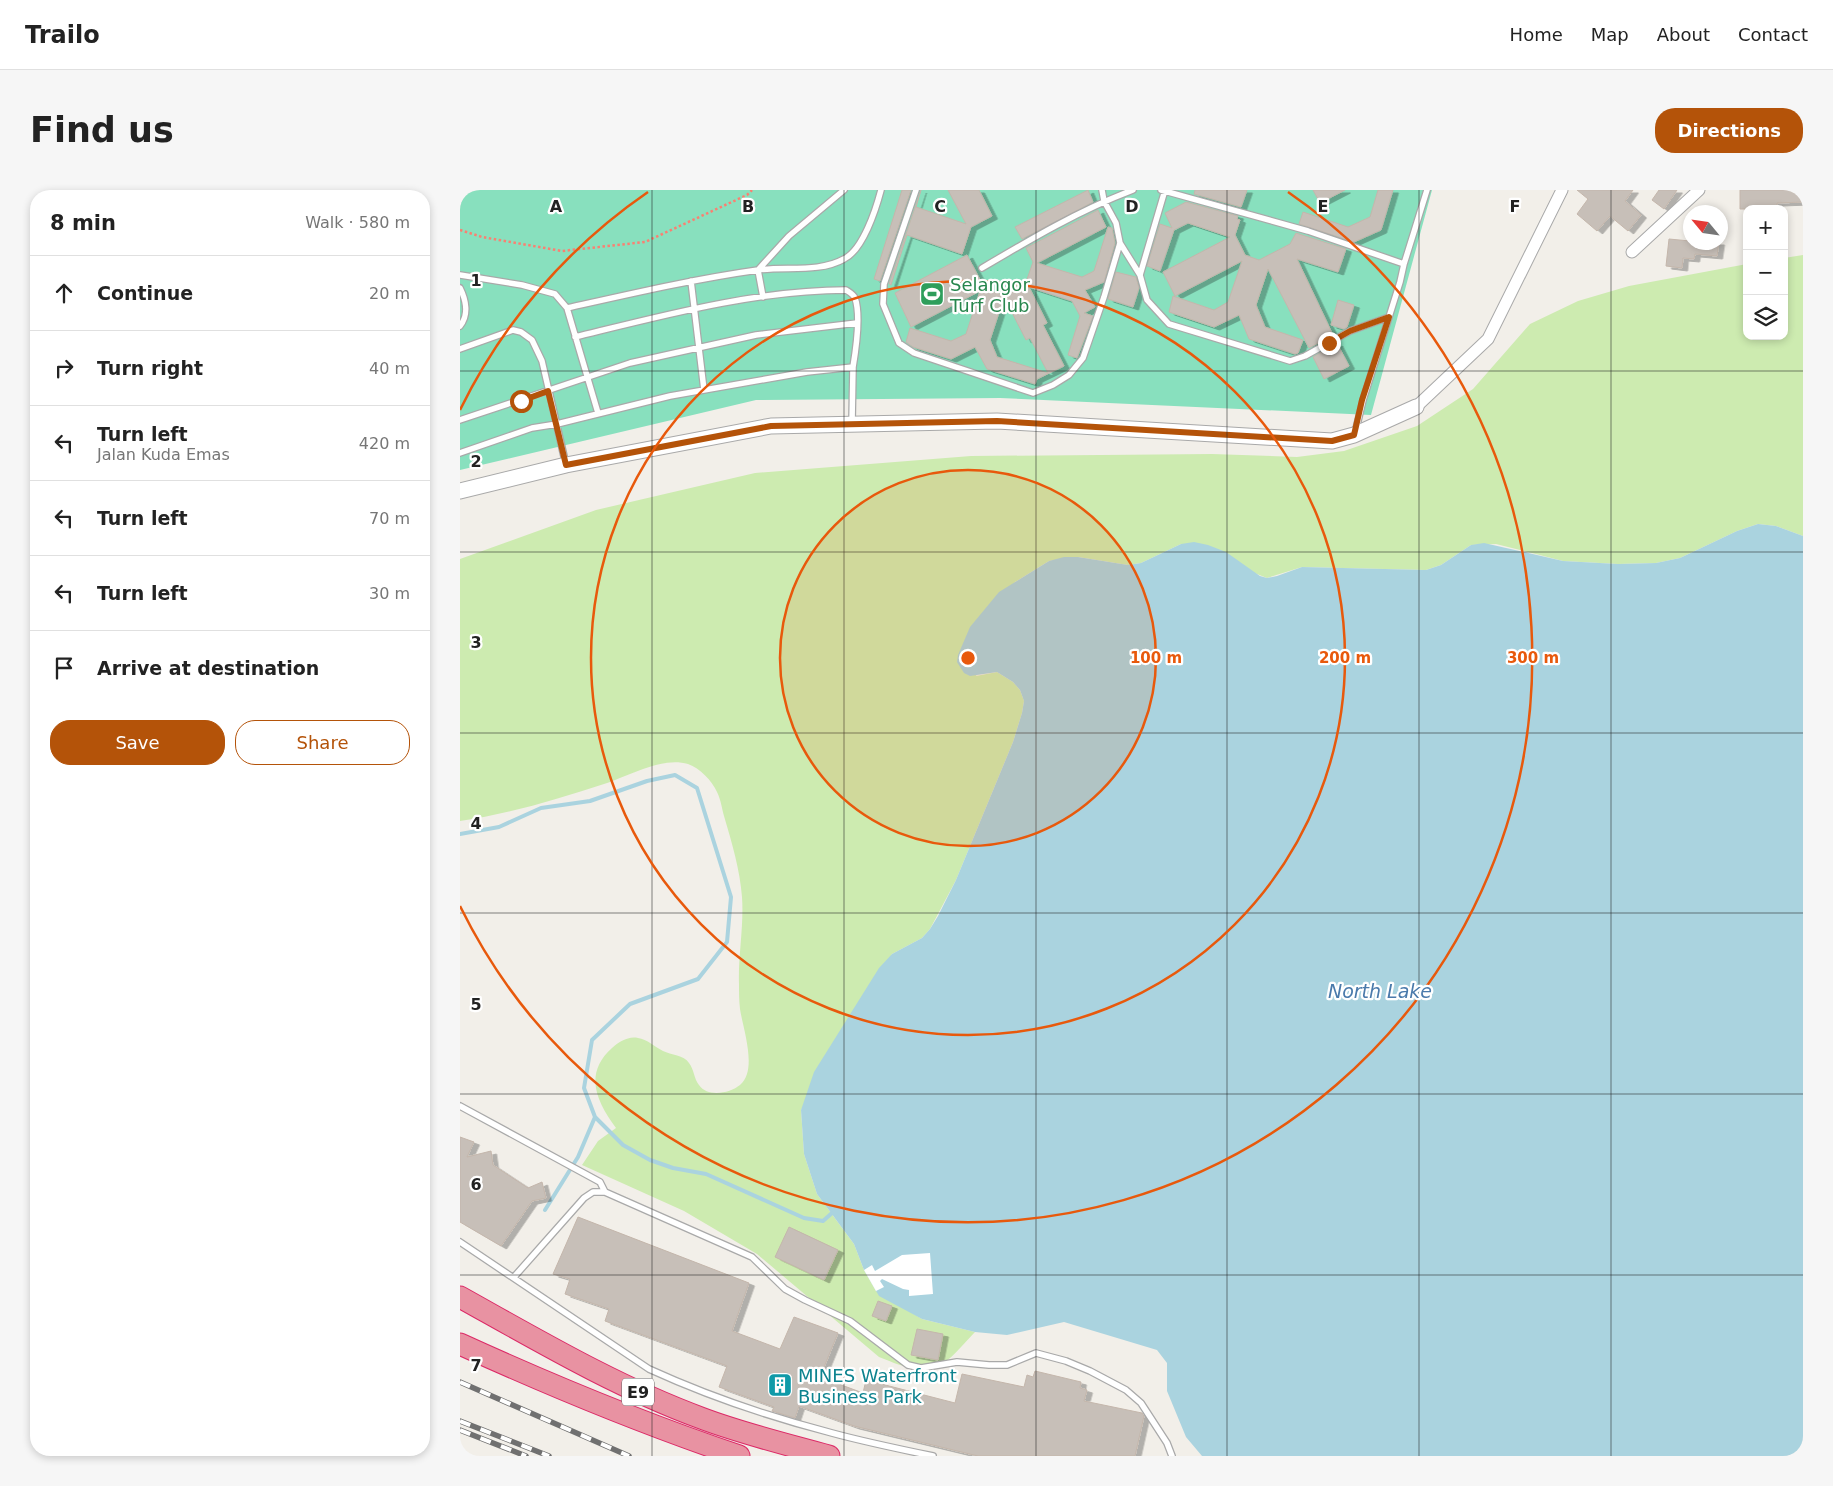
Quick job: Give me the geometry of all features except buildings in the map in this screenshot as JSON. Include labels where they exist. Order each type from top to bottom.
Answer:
[{"type":"highway","name":"E9","points":[[460,1297],[563,1355],[616,1382],[662,1402],[752,1435],[829,1456]]},
{"type":"highway","name":"E9","points":[[460,1344],[546,1383],[626,1416],[739,1456]]},
{"type":"street","points":[[460,491],[566,465],[771,426],[997,421],[1332,441],[1354,435],[1416,407],[1488,339],[1562,190]]},
{"type":"street","points":[[1632,252],[1699,190]]},
{"type":"lane","points":[[758,270],[789,236],[844,190]]},
{"type":"lane","points":[[567,308],[758,270],[828,265],[846,259],[860,244],[878,204],[881,190]]},
{"type":"lane","points":[[916,190],[884,284],[883,304],[899,342],[914,353],[1033,393],[1054,385],[1069,375],[1083,358],[1120,243]]},
{"type":"lane","points":[[1102,190],[1104,201],[1116,222],[1120,243],[1140,275],[1148,300],[1169,324],[1290,361],[1305,356],[1350,331],[1389,317]]},
{"type":"lane","points":[[982,268],[1049,229],[1104,201],[1133,190]]},
{"type":"lane","points":[[1140,275],[1164,190],[1238,213],[1308,231],[1404,264]]},
{"type":"lane","points":[[1354,435],[1362,400],[1427,190]]},
{"type":"lane","points":[[758,270],[763,297]]},
{"type":"lane","points":[[460,275],[522,285],[555,294],[567,308],[598,413]]},
{"type":"lane","points":[[691,282],[704,390]]},
{"type":"lane","points":[[460,288],[466,309],[464,322],[460,326]]},
{"type":"lane","points":[[575,336],[763,297],[816,290],[846,290],[855,297],[857,323],[853,367],[852,424]]},
{"type":"lane","points":[[460,420],[630,363],[756,335],[857,323]]},
{"type":"lane","points":[[460,349],[513,330],[521,332],[532,340],[538,354],[566,465]]},
{"type":"lane","points":[[460,453],[532,428],[557,424],[670,396],[807,372],[853,367]]},
{"type":"lane","points":[[460,1106],[600,1182],[605,1192]]},
{"type":"lane","points":[[514,1277],[584,1198],[593,1192],[605,1192],[752,1257],[785,1289],[850,1321],[908,1365],[921,1368],[958,1362],[989,1365],[1007,1364],[1036,1353],[1066,1361],[1090,1371],[1126,1390],[1141,1403],[1167,1443],[1172,1456]]},
{"type":"lane","points":[[460,1242],[649,1369],[680,1383],[760,1412],[824,1431],[933,1456]]},
{"type":"path","points":[[460,230],[482,237],[562,251],[645,242],[746,195],[752,190]]},
{"type":"green space","name":"Selangor Turf Club","points":[[460,190],[1432,190],[1371,415],[1000,398],[756,400],[460,470]]},
{"type":"green space","points":[[1803,255],[1803,536],[1776,526],[1758,524],[1737,531],[1680,558],[1656,563],[1618,564],[1563,561],[1496,544],[1471,545],[1441,565],[1426,570],[1302,567],[1267,578],[1181,544],[1141,563],[1128,565],[1078,557],[1049,561],[1015,582],[976,676],[997,672],[1013,682],[1020,690],[1024,701],[1013,742],[956,880],[930,929],[922,938],[892,954],[801,1110],[804,1154],[817,1194],[854,1244],[864,1270],[876,1291],[922,1319],[975,1332],[944,1363],[928,1369],[919,1369],[903,1366],[879,1357],[757,1254],[684,1211],[582,1165],[598,1141],[616,1128],[599,1098],[596,1078],[603,1058],[621,1042],[631,1038],[641,1039],[648,1041],[663,1051],[684,1058],[691,1065],[699,1085],[708,1092],[719,1093],[731,1090],[740,1085],[745,1078],[749,1060],[739,1003],[742,908],[738,867],[715,788],[709,779],[697,769],[688,764],[678,762],[646,768],[604,784],[533,806],[460,821],[460,559],[596,510],[755,473],[971,456],[1212,454],[1297,457],[1344,451],[1417,426],[1473,389],[1530,324],[1578,301],[1629,286],[1743,265],[1743,340],[1788,340],[1788,257]]},
{"type":"water","name":"North Lake","points":[[1758,524],[1776,526],[1803,536],[1803,1456],[1202,1456],[1186,1437],[1167,1391],[1167,1363],[1157,1350],[1064,1322],[1007,1335],[975,1332],[922,1319],[879,1296],[864,1270],[854,1244],[817,1194],[804,1154],[801,1110],[814,1072],[879,968],[892,954],[922,938],[938,916],[956,880],[1013,742],[1024,701],[1020,690],[1013,682],[997,672],[970,676],[964,673],[957,662],[970,627],[999,592],[1049,561],[1064,557],[1078,557],[1128,565],[1141,563],[1181,544],[1194,542],[1226,552],[1260,576],[1267,578],[1302,567],[1426,570],[1441,565],[1471,545],[1484,543],[1563,561],[1618,564],[1656,563],[1680,558],[1737,531]]},
{"type":"pier","points":[[930,1253],[933,1294],[909,1296],[909,1290],[882,1279],[880,1281],[884,1287],[876,1291],[864,1270],[872,1265],[875,1271],[902,1255]]},
{"type":"waterway","points":[[460,834],[499,827],[541,808],[590,801],[647,781],[675,775],[697,788],[731,897],[727,942],[698,979],[630,1004],[592,1040],[584,1088],[595,1117],[623,1145],[650,1160],[673,1168],[706,1174],[804,1218],[823,1221],[832,1213]]},
{"type":"waterway","points":[[545,1210],[578,1157],[595,1117]]},
{"type":"railway","points":[[460,1382],[629,1456]]},
{"type":"railway","points":[[460,1421],[549,1456]]},
{"type":"railway","points":[[460,1430],[526,1456]]},
{"type":"place","name":"Selangor Turf Club","points":[[932,294]]},
{"type":"place","name":"MINES Waterfront Business Park","points":[[780,1385]]},
{"type":"route","points":[[521,401],[548,391],[566,465],[771,426],[997,421],[1332,441],[1354,435],[1362,400],[1389,317],[1350,331],[1329,343]]}]
